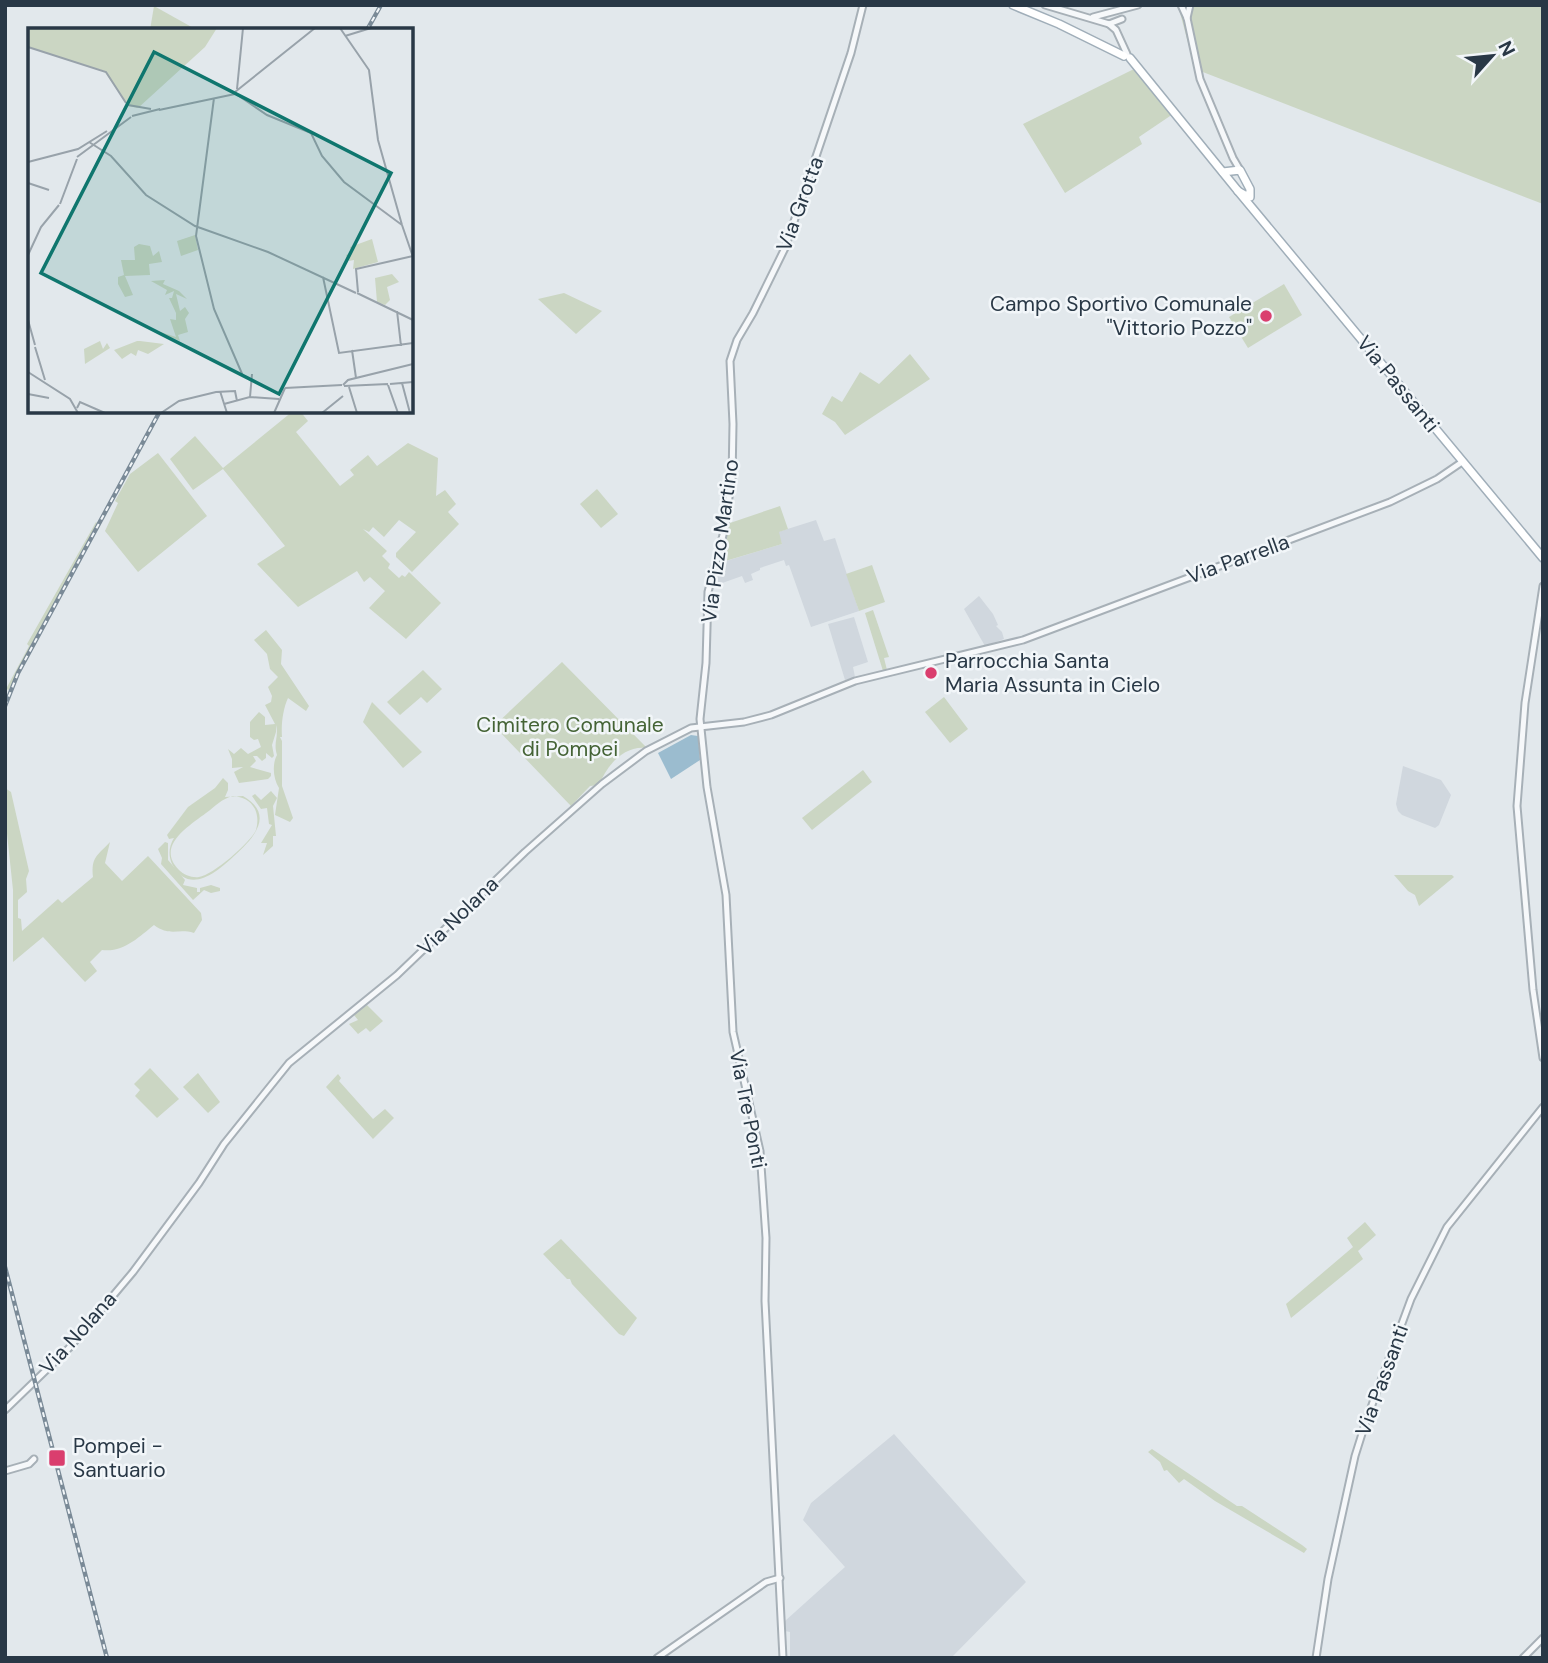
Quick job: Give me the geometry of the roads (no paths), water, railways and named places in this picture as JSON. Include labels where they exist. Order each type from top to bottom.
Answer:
[{"type":"main road","points":[[1013,5],[1127,56]]},
{"type":"main road","name":"Via Passanti","points":[[1127,56],[1542,558]]},
{"type":"main road","points":[[1223,172],[1236,170]]},
{"type":"main road","points":[[1236,170],[1230,176],[1235,188],[1249,195]]},
{"type":"main road","name":"Via Passanti","points":[[1236,170],[1250,189],[1249,195],[1255,210]]},
{"type":"street","name":"Via Grotta","points":[[732,397],[730,361],[734,347],[785,248],[852,53],[863,5]]},
{"type":"street","points":[[1045,5],[1109,23],[1122,19]]},
{"type":"street","points":[[1090,18],[1138,5]]},
{"type":"street","points":[[1181,5],[1187,18],[1200,79],[1236,170]]},
{"type":"street","points":[[1187,18],[1190,5]]},
{"type":"street","points":[[1116,30],[1129,9]]},
{"type":"street","points":[[1109,23],[1112,14]]},
{"type":"street","name":"Via Passanti","points":[[1109,23],[1116,30],[1127,56]]},
{"type":"street","name":"Via Pizzo Martino","points":[[702,726],[700,719],[706,663],[708,592],[723,535],[732,479],[732,397]]},
{"type":"street","name":"Via Parrella","points":[[1009,645],[1390,502],[1437,479],[1462,461]]},
{"type":"street","points":[[1543,586],[1522,727],[1517,806],[1533,990],[1543,1058]]},
{"type":"street","name":"Via Nolana","points":[[5,1410],[69,1348],[133,1272],[199,1183],[224,1144],[289,1063],[397,975],[465,908],[601,784],[646,751],[691,728],[744,722],[771,715],[855,681],[1009,645]]},
{"type":"street","name":"Via Tre Ponti","points":[[702,726],[707,787],[726,895],[733,1032],[760,1151],[783,1658]]},
{"type":"street","name":"Via Passanti","points":[[1316,1658],[1328,1579],[1355,1456],[1411,1299],[1447,1227],[1543,1107]]},
{"type":"street","points":[[5,1471],[27,1465],[34,1459]]},
{"type":"street","points":[[657,1658],[766,1581],[780,1577]]},
{"type":"street","points":[[1523,1658],[1543,1638]]},
{"type":"water","points":[[691,735],[698,736],[700,760],[671,779],[658,753]]},
{"type":"railway","points":[[368,28],[381,5]]},
{"type":"railway","points":[[5,706],[18,673],[159,413]]},
{"type":"railway","points":[[5,1267],[107,1658]]},
{"type":"place","name":"Campo Sportivo Comunale \"Vittorio Pozzo\"","points":[[1266,316]]},
{"type":"place","name":"Parrocchia Santa Maria Assunta in Cielo","points":[[931,673]]},
{"type":"place","name":"Pompei - Santuario","points":[[57,1458]]},
{"type":"park label","name":"Cimitero Comunale di Pompei","points":[[570,737]]}]
